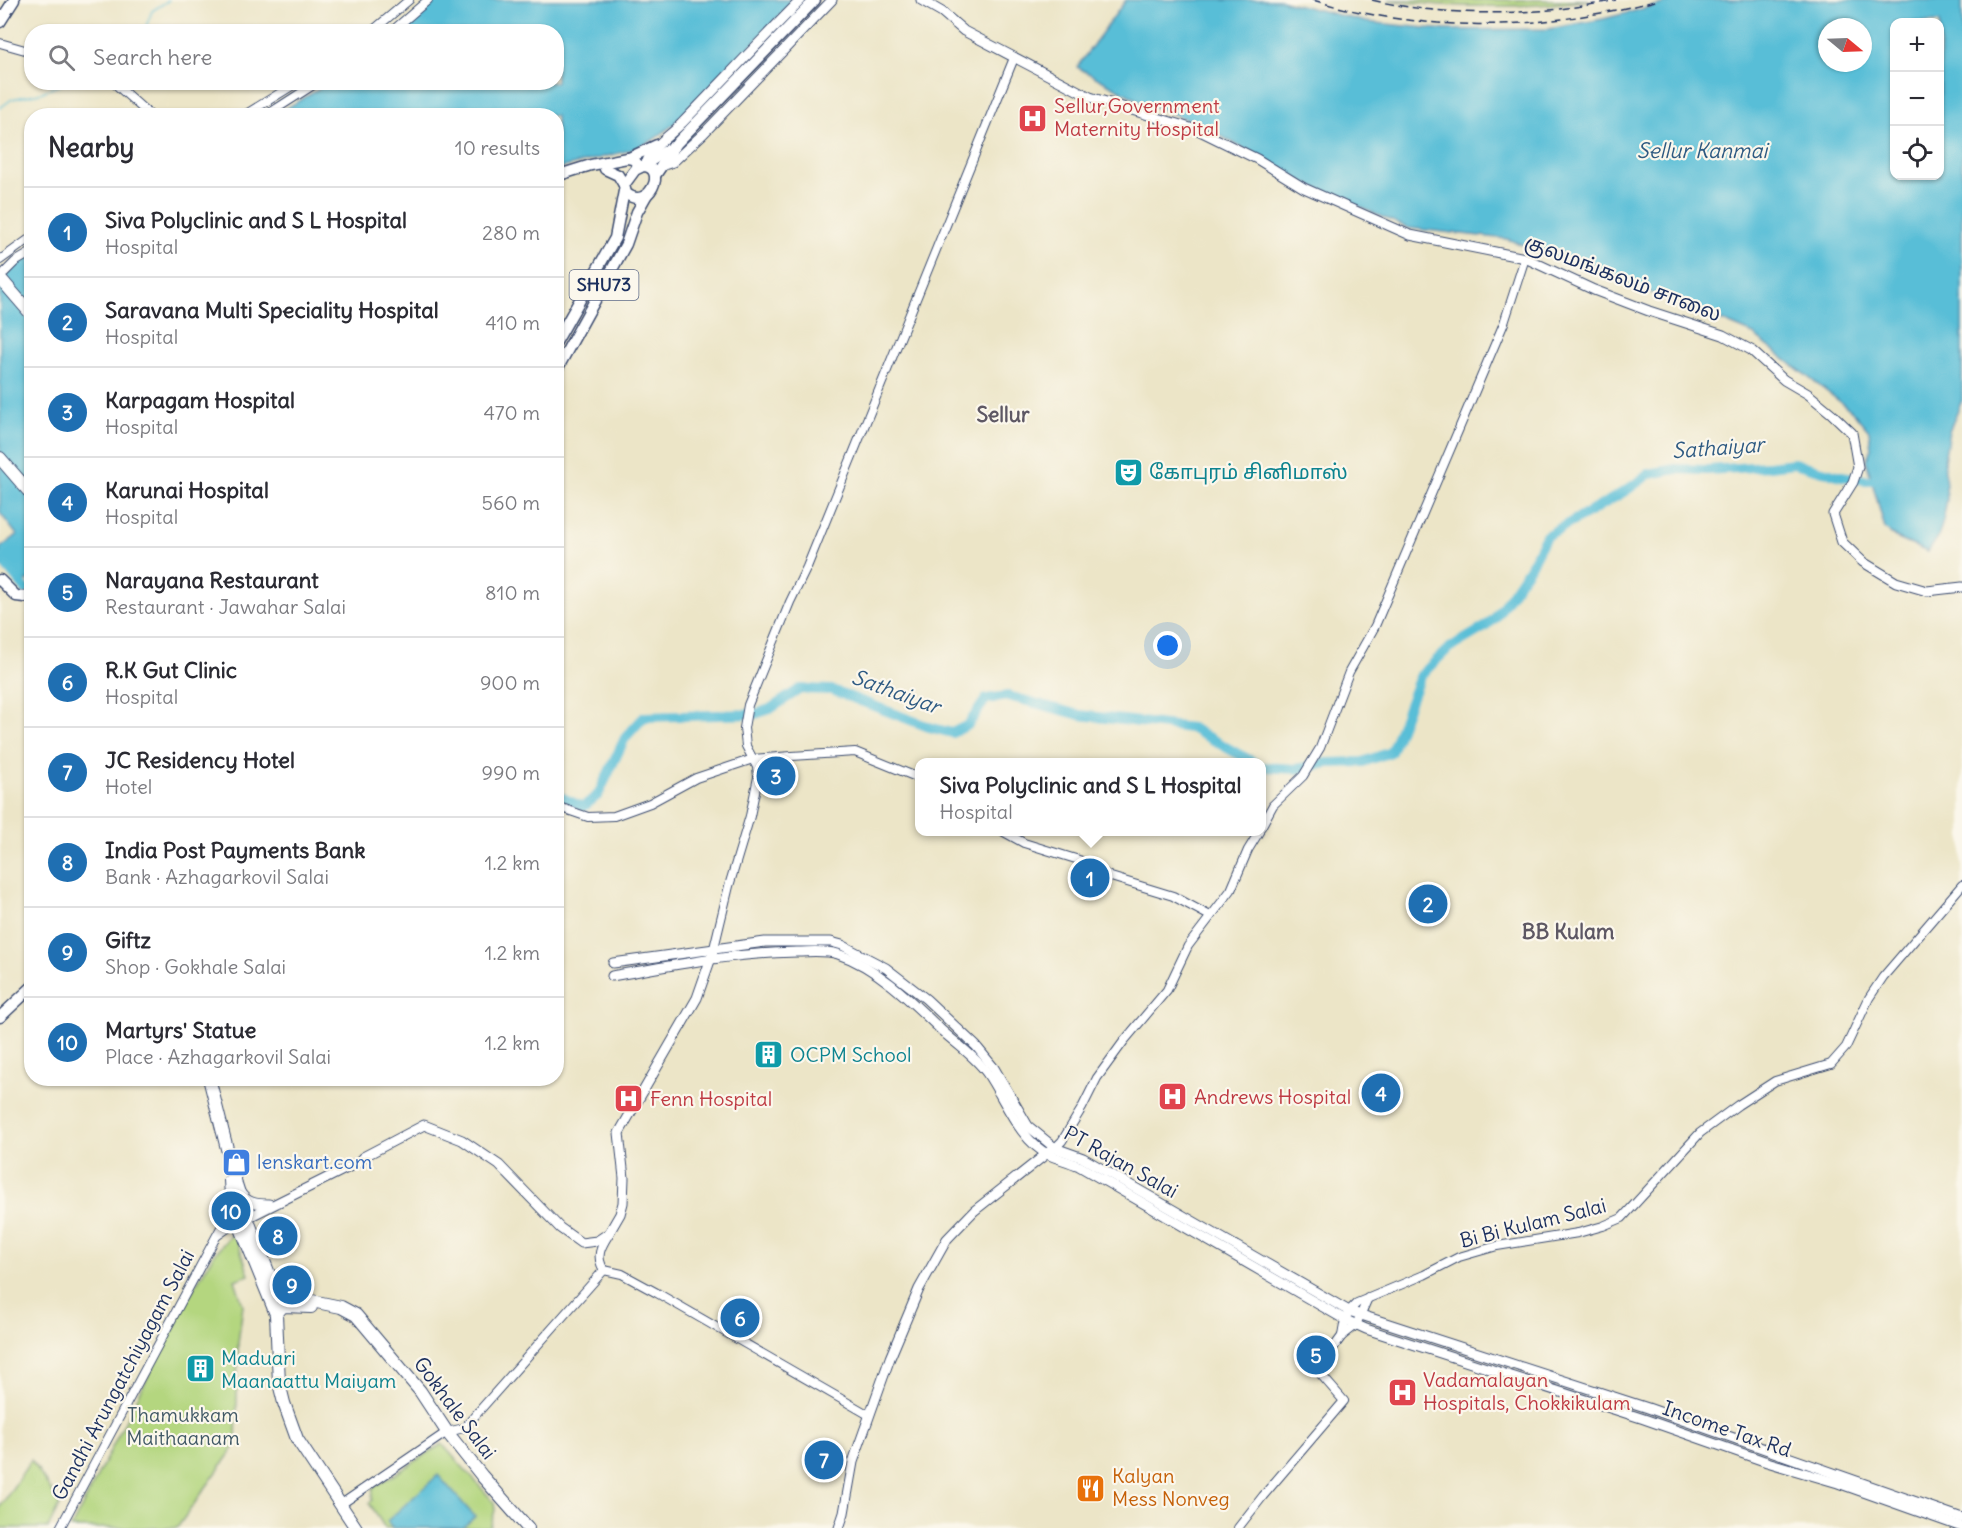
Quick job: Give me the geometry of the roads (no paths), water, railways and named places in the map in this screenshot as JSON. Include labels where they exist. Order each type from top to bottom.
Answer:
[{"type":"highway","points":[[1,275],[24,305]]},
{"type":"highway","points":[[0,458],[24,486]]},
{"type":"highway","points":[[203,1086],[242,1220],[276,1314],[279,1383],[284,1403],[297,1439],[356,1528]]},
{"type":"highway","points":[[211,1086],[232,1182]]},
{"type":"highway","name":"Gokhale Salai","points":[[242,1220],[273,1284],[283,1295],[341,1307],[356,1315],[420,1391],[447,1432],[482,1476],[528,1528]]},
{"type":"highway","name":"Gokhale Salai","points":[[276,1314],[283,1306],[309,1308],[317,1302]]},
{"type":"main road","points":[[0,22],[14,0]]},
{"type":"main road","points":[[641,167],[657,145],[680,125],[801,0]]},
{"type":"main road","name":"SHU73","points":[[564,356],[626,244],[637,212],[659,170],[677,143],[815,0]]},
{"type":"main road","points":[[564,180],[622,166],[659,170],[673,162],[832,0]]},
{"type":"main road","name":"குலமங்கலம் சாலை","points":[[921,0],[942,12],[964,31],[1090,97],[1200,131],[1257,159],[1304,188],[1410,235],[1525,258],[1594,290],[1723,335],[1751,350],[1784,380],[1808,394],[1852,433],[1858,467],[1853,482],[1833,514],[1842,542],[1863,562],[1896,582],[1927,591],[1962,587]]},
{"type":"main road","name":"SHU73","points":[[564,328],[615,238],[624,188],[641,167],[677,143]]},
{"type":"main road","points":[[564,173],[591,165],[629,158],[657,145]]},
{"type":"main road","points":[[629,158],[641,167]]},
{"type":"main road","points":[[605,169],[618,175],[624,188],[633,198],[640,199],[646,196]]},
{"type":"main road","points":[[0,580],[16,596],[24,595]]},
{"type":"main road","name":"PT Rajan Salai","points":[[614,963],[765,942],[831,942],[842,945],[886,968],[926,999],[976,1046],[994,1068],[1028,1126],[1051,1151]]},
{"type":"main road","points":[[242,1220],[358,1162],[363,1156],[424,1125],[462,1140],[499,1165],[560,1228],[581,1243],[597,1241],[609,1233],[620,1214],[623,1203],[624,1178],[619,1133],[697,998],[714,948]]},
{"type":"main road","name":"PT Rajan Salai","points":[[612,976],[711,958],[763,953],[838,954],[871,971],[917,1006],[942,1031],[968,1052],[986,1072],[1021,1130],[1051,1151],[1083,1158],[1145,1199],[1346,1315]]},
{"type":"main road","points":[[0,1017],[24,994]]},
{"type":"main road","points":[[839,1528],[844,1514],[853,1462],[869,1415],[919,1289],[947,1239],[974,1211],[1051,1151]]},
{"type":"main road","points":[[232,1182],[246,1200],[253,1203],[273,1204]]},
{"type":"main road","name":"Income Tax Rd","points":[[1346,1315],[1361,1315],[1648,1408],[1962,1518]]},
{"type":"main road","name":"Income Tax Rd","points":[[1346,1315],[1356,1325],[1644,1419],[1962,1527]]},
{"type":"street","points":[[380,24],[409,0]]},
{"type":"street","points":[[400,24],[428,0]]},
{"type":"street","points":[[0,43],[24,50]]},
{"type":"street","points":[[714,948],[729,886],[750,816],[758,777],[757,768],[746,746],[744,728],[748,705],[790,602],[807,567],[1014,58]]},
{"type":"street","points":[[122,90],[142,108]]},
{"type":"street","points":[[256,108],[285,90]]},
{"type":"street","points":[[277,108],[306,90]]},
{"type":"street","points":[[0,260],[24,243]]},
{"type":"street","points":[[1,275],[24,257]]},
{"type":"street","points":[[1266,818],[1273,806],[1303,776],[1324,739],[1349,672],[1375,626],[1504,323],[1525,258]]},
{"type":"street","points":[[564,809],[588,817],[614,816],[650,803],[696,778],[753,759],[855,752],[915,776]]},
{"type":"street","points":[[1012,836],[1024,843],[1079,860],[1111,876],[1173,896],[1210,916]]},
{"type":"street","points":[[1051,1151],[1062,1141],[1097,1078],[1124,1041],[1167,990],[1188,946],[1231,890],[1255,836]]},
{"type":"street","name":"Bi Bi Kulam Salai","points":[[1346,1315],[1357,1303],[1424,1275],[1459,1257],[1497,1246],[1578,1233],[1622,1218],[1700,1133],[1738,1105],[1775,1081],[1831,1064],[1846,1047],[1869,998],[1883,977],[1962,885]]},
{"type":"street","name":"Gandhi Arungatchiyagam Salai","points":[[60,1528],[225,1220],[232,1182]]},
{"type":"street","name":"Gandhi Arungatchiyagam Salai","points":[[215,1237],[242,1220]]},
{"type":"street","points":[[609,1233],[598,1251],[604,1270],[622,1274],[657,1293],[869,1415]]},
{"type":"street","points":[[340,1505],[447,1432],[464,1428],[604,1270]]},
{"type":"street","points":[[1238,1528],[1344,1401],[1317,1370],[1342,1336],[1356,1325],[1368,1298]]},
{"type":"street","points":[[1342,1336],[1346,1315]]},
{"type":"water","points":[[434,0],[796,0],[673,125],[653,140],[635,149],[564,167],[564,108],[287,108],[317,90],[564,90],[564,24],[407,24]]},
{"type":"water","name":"Sellur Kanmai","points":[[1126,0],[1280,0],[1366,22],[1446,30],[1549,29],[1603,19],[1678,0],[1962,0],[1962,400],[1949,431],[1944,461],[1947,500],[1938,537],[1928,552],[1898,539],[1885,529],[1866,460],[1871,449],[1869,431],[1852,411],[1751,333],[1697,310],[1507,239],[1408,228],[1307,184],[1201,125],[1138,100],[1077,67]]},
{"type":"water","points":[[24,260],[24,582],[18,585],[3,566],[0,568],[0,548],[17,535],[0,513],[0,282]]},
{"type":"water","points":[[438,1475],[475,1517],[462,1528],[393,1528],[387,1521]]},
{"type":"waterway","points":[[147,24],[152,11],[169,0]]},
{"type":"waterway","points":[[0,108],[12,99],[47,90]]},
{"type":"waterway","name":"Sathaiyar","points":[[1266,767],[1297,769],[1327,763],[1363,762],[1391,752],[1420,676],[1448,649],[1485,627],[1495,618],[1529,568],[1546,536],[1627,490],[1649,474],[1676,469],[1707,470],[1794,463],[1841,476],[1866,480],[1872,480],[1883,474]]},
{"type":"waterway","name":"Sathaiyar","points":[[0,558],[24,587]]},
{"type":"waterway","name":"Sathaiyar","points":[[564,799],[583,807],[598,795],[625,738],[644,717],[755,714],[770,709],[800,689],[832,690],[929,727],[952,733],[968,725],[986,699],[1008,696],[1080,715],[1191,728],[1246,758]]},
{"type":"railway","points":[[1313,0],[1399,19],[1486,24],[1573,18],[1659,0]]},
{"type":"railway","points":[[1372,0],[1432,10],[1494,13],[1556,9],[1616,0]]},
{"type":"place","name":"Sellur,Government Maternity Hospital","points":[[1033,118]]},
{"type":"place","name":"கோபுரம் சினிமாஸ்","points":[[1128,472]]},
{"type":"place","name":"Karpagam Hospital","points":[[776,776]]},
{"type":"place","name":"Siva Polyclinic and S L Hospital","points":[[1090,878]]},
{"type":"place","name":"Saravana Multi Speciality Hospital","points":[[1428,904]]},
{"type":"place","name":"OCPM School","points":[[769,1055]]},
{"type":"place","name":"Karunai Hospital","points":[[1381,1093]]},
{"type":"place","name":"Andrews Hospital","points":[[1173,1097]]},
{"type":"place","name":"Fenn Hospital","points":[[629,1099]]},
{"type":"place","name":"lenskart.com","points":[[236,1162]]},
{"type":"place","name":"Martyrs' Statue","points":[[231,1211]]},
{"type":"place","name":"India Post Payments Bank","points":[[278,1236]]},
{"type":"place","name":"Giftz","points":[[292,1285]]},
{"type":"place","name":"R.K Gut Clinic","points":[[740,1318]]},
{"type":"place","name":"Narayana Restaurant","points":[[1316,1355]]},
{"type":"place","name":"Maduari Maanaattu Maiyam","points":[[200,1369]]},
{"type":"place","name":"Vadamalayan Hospitals, Chokkikulam","points":[[1402,1392]]},
{"type":"place","name":"JC Residency Hotel","points":[[824,1460]]},
{"type":"place","name":"Kalyan Mess Nonveg","points":[[1091,1488]]},
{"type":"district","name":"Sellur","points":[[1003,415]]},
{"type":"district","name":"BB Kulam","points":[[1568,932]]},
{"type":"park label","name":"Thamukkam Maithaanam","points":[[183,1426]]}]
